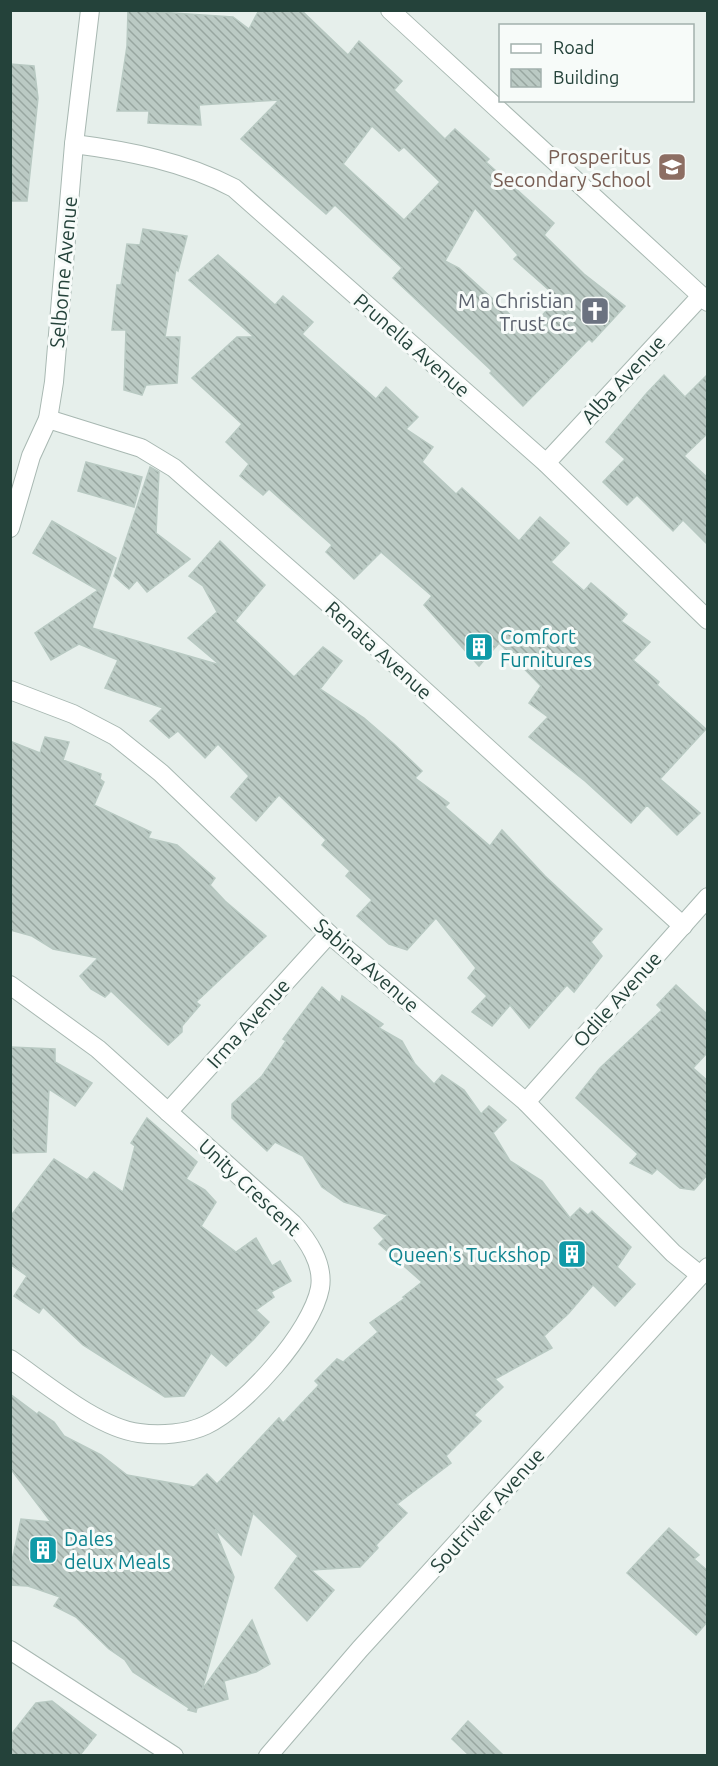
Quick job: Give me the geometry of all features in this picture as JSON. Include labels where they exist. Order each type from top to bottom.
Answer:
[{"type":"street","name":"Selborne Avenue","points":[[10,528],[31,456],[48,419],[56,368],[74,144],[90,10]]},
{"type":"street","points":[[390,10],[704,299]]},
{"type":"street","name":"Prunella Avenue","points":[[74,144],[179,164],[209,175],[234,188],[546,463],[708,620]]},
{"type":"street","name":"Alba Avenue","points":[[546,463],[704,299]]},
{"type":"street","name":"Renata Avenue","points":[[48,419],[141,448],[174,468],[354,627],[683,926]]},
{"type":"street","name":"Sabina Avenue","points":[[10,690],[73,714],[115,736],[161,773],[329,934],[526,1102],[673,1253],[704,1271]]},
{"type":"street","name":"Odile Avenue","points":[[526,1102],[708,897]]},
{"type":"street","name":"Irma Avenue","points":[[168,1112],[329,934]]},
{"type":"street","name":"Unity Crescent","points":[[10,985],[98,1049],[293,1224],[311,1247],[317,1262],[320,1287],[312,1312],[279,1361],[231,1409],[207,1425],[188,1432],[159,1434],[125,1431],[83,1410],[10,1359]]},
{"type":"street","name":"Soutrivier Avenue","points":[[268,1755],[360,1649],[704,1271]]},
{"type":"street","points":[[12,1656],[174,1755]]},
{"type":"building","points":[[128,10],[233,17],[249,29],[259,10],[301,10],[348,55],[359,41],[402,81],[394,90],[445,139],[455,129],[489,159],[486,162],[554,223],[544,235],[584,274],[625,306],[592,342],[589,339],[523,406],[490,373],[492,371],[393,278],[402,268],[335,205],[326,214],[241,139],[279,100],[199,105],[201,125],[148,123],[149,111],[117,111],[127,46]],"holes":[[[372,126],[399,151],[404,147],[440,182],[404,220],[343,164]],[[475,208],[518,255],[514,259],[558,298],[528,331],[459,268],[445,261]]]},
{"type":"building","points":[[10,64],[34,66],[38,98],[27,201],[10,201]]},
{"type":"building","points":[[143,229],[187,236],[178,271],[176,269],[165,337],[180,337],[177,383],[146,385],[142,395],[124,390],[126,330],[112,330],[117,285],[121,285],[127,244],[140,245]]},
{"type":"building","points":[[218,255],[275,305],[283,296],[313,322],[302,334],[376,399],[386,387],[418,417],[406,429],[433,447],[422,462],[456,494],[462,488],[519,541],[540,517],[569,543],[551,562],[584,591],[591,583],[627,614],[621,621],[650,642],[633,660],[659,682],[657,685],[706,729],[660,779],[700,813],[677,835],[647,805],[631,823],[585,781],[529,737],[548,717],[529,703],[541,686],[499,643],[479,666],[424,605],[432,596],[381,552],[354,579],[326,552],[332,545],[269,489],[263,495],[240,476],[249,464],[226,442],[242,424],[192,378],[237,337],[254,337],[189,280]]},
{"type":"building","points":[[708,374],[708,433],[684,456],[708,478],[708,545],[683,520],[673,531],[637,495],[627,505],[603,482],[625,459],[606,442],[664,375],[685,397]]},
{"type":"building","points":[[86,462],[142,477],[134,507],[78,491]]},
{"type":"building","points":[[150,467],[159,472],[156,533],[190,559],[147,592],[137,580],[129,589],[114,576]]},
{"type":"building","points":[[52,521],[116,558],[92,628],[220,665],[188,638],[217,612],[203,586],[189,576],[220,541],[265,585],[235,621],[294,677],[323,647],[342,661],[320,689],[364,718],[394,744],[422,771],[415,778],[449,803],[445,807],[490,846],[502,830],[545,876],[602,929],[591,942],[602,956],[574,992],[567,985],[529,1028],[510,1005],[492,1026],[472,1012],[487,996],[468,978],[476,968],[436,918],[407,950],[389,944],[357,916],[372,900],[346,876],[350,871],[322,845],[326,840],[279,795],[256,821],[231,797],[249,776],[218,744],[205,758],[178,731],[169,738],[150,721],[163,708],[105,688],[118,660],[79,644],[51,660],[35,633],[98,590],[33,553]]},
{"type":"building","points":[[45,737],[69,742],[63,760],[101,774],[100,779],[104,782],[94,805],[151,832],[148,838],[177,845],[215,878],[210,885],[225,901],[266,936],[196,1002],[200,1005],[182,1026],[182,1032],[168,1045],[111,991],[105,997],[91,989],[80,976],[98,958],[53,949],[32,936],[10,930],[10,741],[40,753]]},
{"type":"building","points":[[676,985],[708,1015],[708,1052],[693,1068],[708,1081],[708,1174],[694,1190],[680,1188],[657,1169],[652,1174],[630,1163],[638,1154],[576,1098],[600,1068],[662,1010],[657,1005]]},
{"type":"building","points":[[322,987],[340,1003],[342,996],[383,1024],[379,1028],[402,1041],[415,1064],[434,1084],[442,1075],[464,1090],[481,1114],[489,1106],[506,1120],[493,1133],[510,1161],[542,1181],[570,1218],[580,1208],[588,1215],[592,1211],[631,1247],[617,1267],[635,1284],[615,1306],[593,1285],[568,1314],[544,1336],[552,1348],[495,1379],[503,1387],[474,1415],[481,1421],[446,1456],[451,1463],[397,1504],[407,1513],[376,1545],[378,1548],[360,1567],[311,1570],[334,1590],[307,1621],[275,1588],[298,1556],[253,1513],[241,1555],[215,1529],[234,1577],[202,1690],[252,1620],[270,1664],[256,1672],[224,1681],[228,1699],[197,1708],[196,1712],[188,1710],[189,1708],[133,1672],[125,1660],[109,1649],[76,1617],[54,1606],[60,1597],[28,1586],[10,1585],[10,1570],[21,1519],[51,1522],[10,1468],[10,1394],[37,1414],[39,1412],[54,1422],[64,1436],[101,1455],[127,1475],[194,1487],[207,1474],[217,1484],[279,1418],[283,1423],[319,1385],[315,1381],[337,1359],[343,1362],[378,1332],[370,1323],[405,1298],[403,1297],[422,1282],[379,1244],[384,1239],[374,1228],[388,1215],[344,1202],[322,1187],[303,1156],[275,1142],[267,1151],[232,1118],[232,1104],[262,1076],[286,1041],[283,1039]]},
{"type":"building","points":[[10,1047],[55,1049],[55,1062],[92,1083],[75,1106],[49,1089],[46,1152],[13,1153]]},
{"type":"building","points":[[147,1118],[197,1162],[186,1179],[205,1190],[216,1202],[201,1226],[236,1252],[256,1238],[272,1266],[280,1261],[291,1281],[271,1292],[274,1297],[256,1310],[269,1322],[253,1340],[226,1366],[211,1353],[184,1396],[165,1397],[83,1345],[43,1307],[39,1313],[14,1296],[27,1276],[10,1264],[10,1217],[54,1159],[87,1180],[94,1172],[123,1192],[135,1146],[131,1143]]},
{"type":"building","points":[[669,1528],[699,1555],[694,1559],[708,1571],[708,1621],[696,1635],[627,1573]]},
{"type":"building","points":[[52,1701],[96,1735],[80,1755],[10,1755],[10,1736],[36,1703]]},
{"type":"building","points":[[468,1721],[503,1755],[469,1755],[452,1739]]},
{"type":"place","name":"Prosperitus Secondary School","points":[[672,167]]},
{"type":"place","name":"M a Christian Trust CC","points":[[595,311]]},
{"type":"place","name":"Comfort Furnitures","points":[[479,647]]},
{"type":"place","name":"Queen's Tuckshop","points":[[572,1254]]},
{"type":"place","name":"Dales delux Meals","points":[[43,1550]]}]
